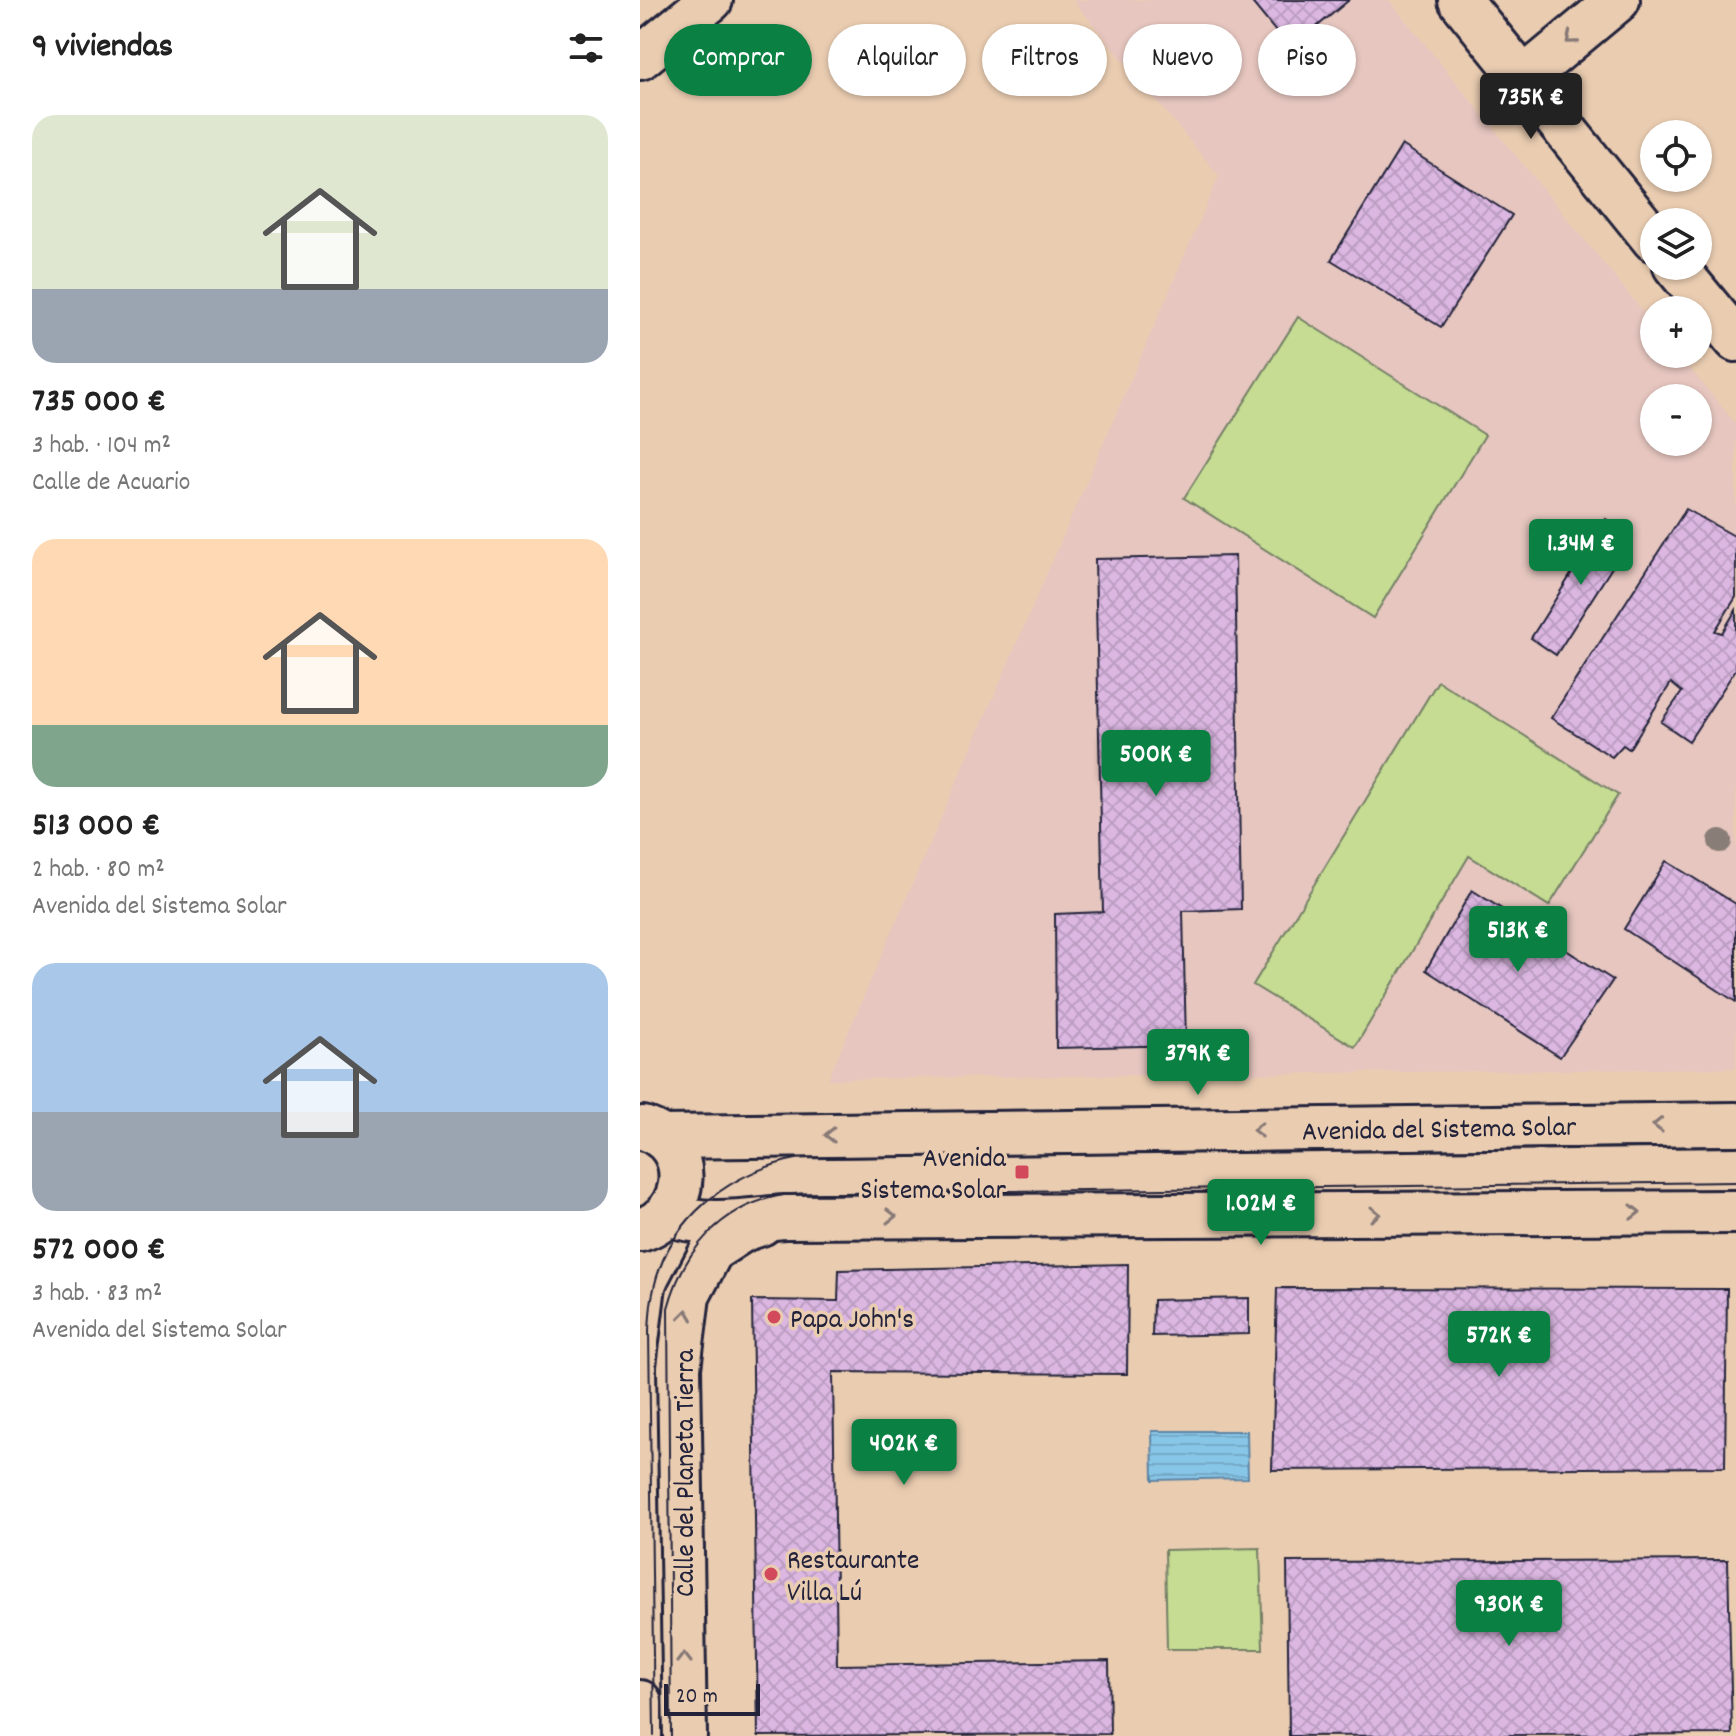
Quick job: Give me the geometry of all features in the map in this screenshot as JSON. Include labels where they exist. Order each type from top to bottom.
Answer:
[{"type":"street","points":[[1460,0],[1640,223]]},
{"type":"street","points":[[1523,79],[1618,0]]},
{"type":"street","points":[[640,58],[694,5]]},
{"type":"street","points":[[1687,280],[1736,340]]},
{"type":"street","name":"Avenida del Sistema Solar","points":[[650,1132],[1736,1124]]},
{"type":"street","points":[[650,1132],[673,1150],[680,1165],[681,1182],[677,1199],[654,1222]]},
{"type":"street","points":[[654,1222],[718,1222],[785,1217],[1736,1212]]},
{"type":"street","name":"Calle del Planeta Tierra","points":[[685,1736],[679,1368],[688,1296],[712,1250],[743,1230],[785,1217]]},
{"type":"street","points":[[640,1702],[640,1736]]},
{"type":"shaded area","points":[[1073,0],[1389,0],[1640,308],[1640,368],[1690,368],[1703,384],[1640,384],[1640,456],[1712,456],[1712,395],[1736,424],[1736,1068],[828,1079],[1219,176],[1153,96],[1242,96],[1242,24],[1123,24],[1123,60],[1107,41],[1107,24],[1093,24]]},
{"type":"green space","points":[[1298,317],[1485,435],[1373,618],[1184,498]]},
{"type":"green space","points":[[1438,681],[1618,795],[1549,906],[1469,856],[1355,1047],[1253,985]]},
{"type":"green space","points":[[1260,1548],[1263,1649],[1167,1649],[1165,1550]]},
{"type":"water","points":[[1152,1431],[1247,1431],[1248,1478],[1153,1480]]},
{"type":"building","points":[[1250,0],[1349,0],[1320,24],[1270,24]]},
{"type":"building","points":[[1402,145],[1512,215],[1441,327],[1331,260]]},
{"type":"building","points":[[1686,509],[1736,537],[1736,597],[1715,631],[1722,633],[1736,610],[1736,669],[1689,741],[1661,722],[1682,692],[1671,683],[1629,749],[1623,745],[1612,757],[1551,718]]},
{"type":"building","points":[[1606,519],[1632,536],[1556,655],[1531,638]]},
{"type":"building","points":[[1235,556],[1241,909],[1183,911],[1186,1045],[1056,1048],[1055,914],[1103,912],[1095,559]]},
{"type":"building","points":[[1666,861],[1736,904],[1736,1002],[1624,929]]},
{"type":"building","points":[[1472,890],[1613,980],[1560,1057],[1426,970]]},
{"type":"building","points":[[1128,1264],[1127,1374],[833,1372],[837,1665],[1109,1661],[1110,1734],[758,1736],[752,1300],[838,1301],[839,1270]]},
{"type":"building","points":[[1277,1288],[1727,1289],[1725,1467],[1272,1470]]},
{"type":"building","points":[[1249,1298],[1249,1334],[1152,1336],[1153,1300]]},
{"type":"building","points":[[1728,1560],[1732,1734],[1289,1736],[1287,1562]]},
{"type":"tram line","points":[[654,1736],[649,1330],[652,1298],[660,1266],[687,1221],[727,1187],[750,1174],[801,1158],[1736,1146]]},
{"type":"tram line","points":[[671,1736],[668,1308],[684,1267],[695,1249],[724,1220],[742,1209],[762,1200],[805,1193],[1736,1182]]},
{"type":"place","name":"Avenida Sistema Solar","points":[[1022,1172]]},
{"type":"place","name":"Papa John's","points":[[774,1317]]},
{"type":"place","name":"Restaurante Villa Lú","points":[[771,1574]]}]
